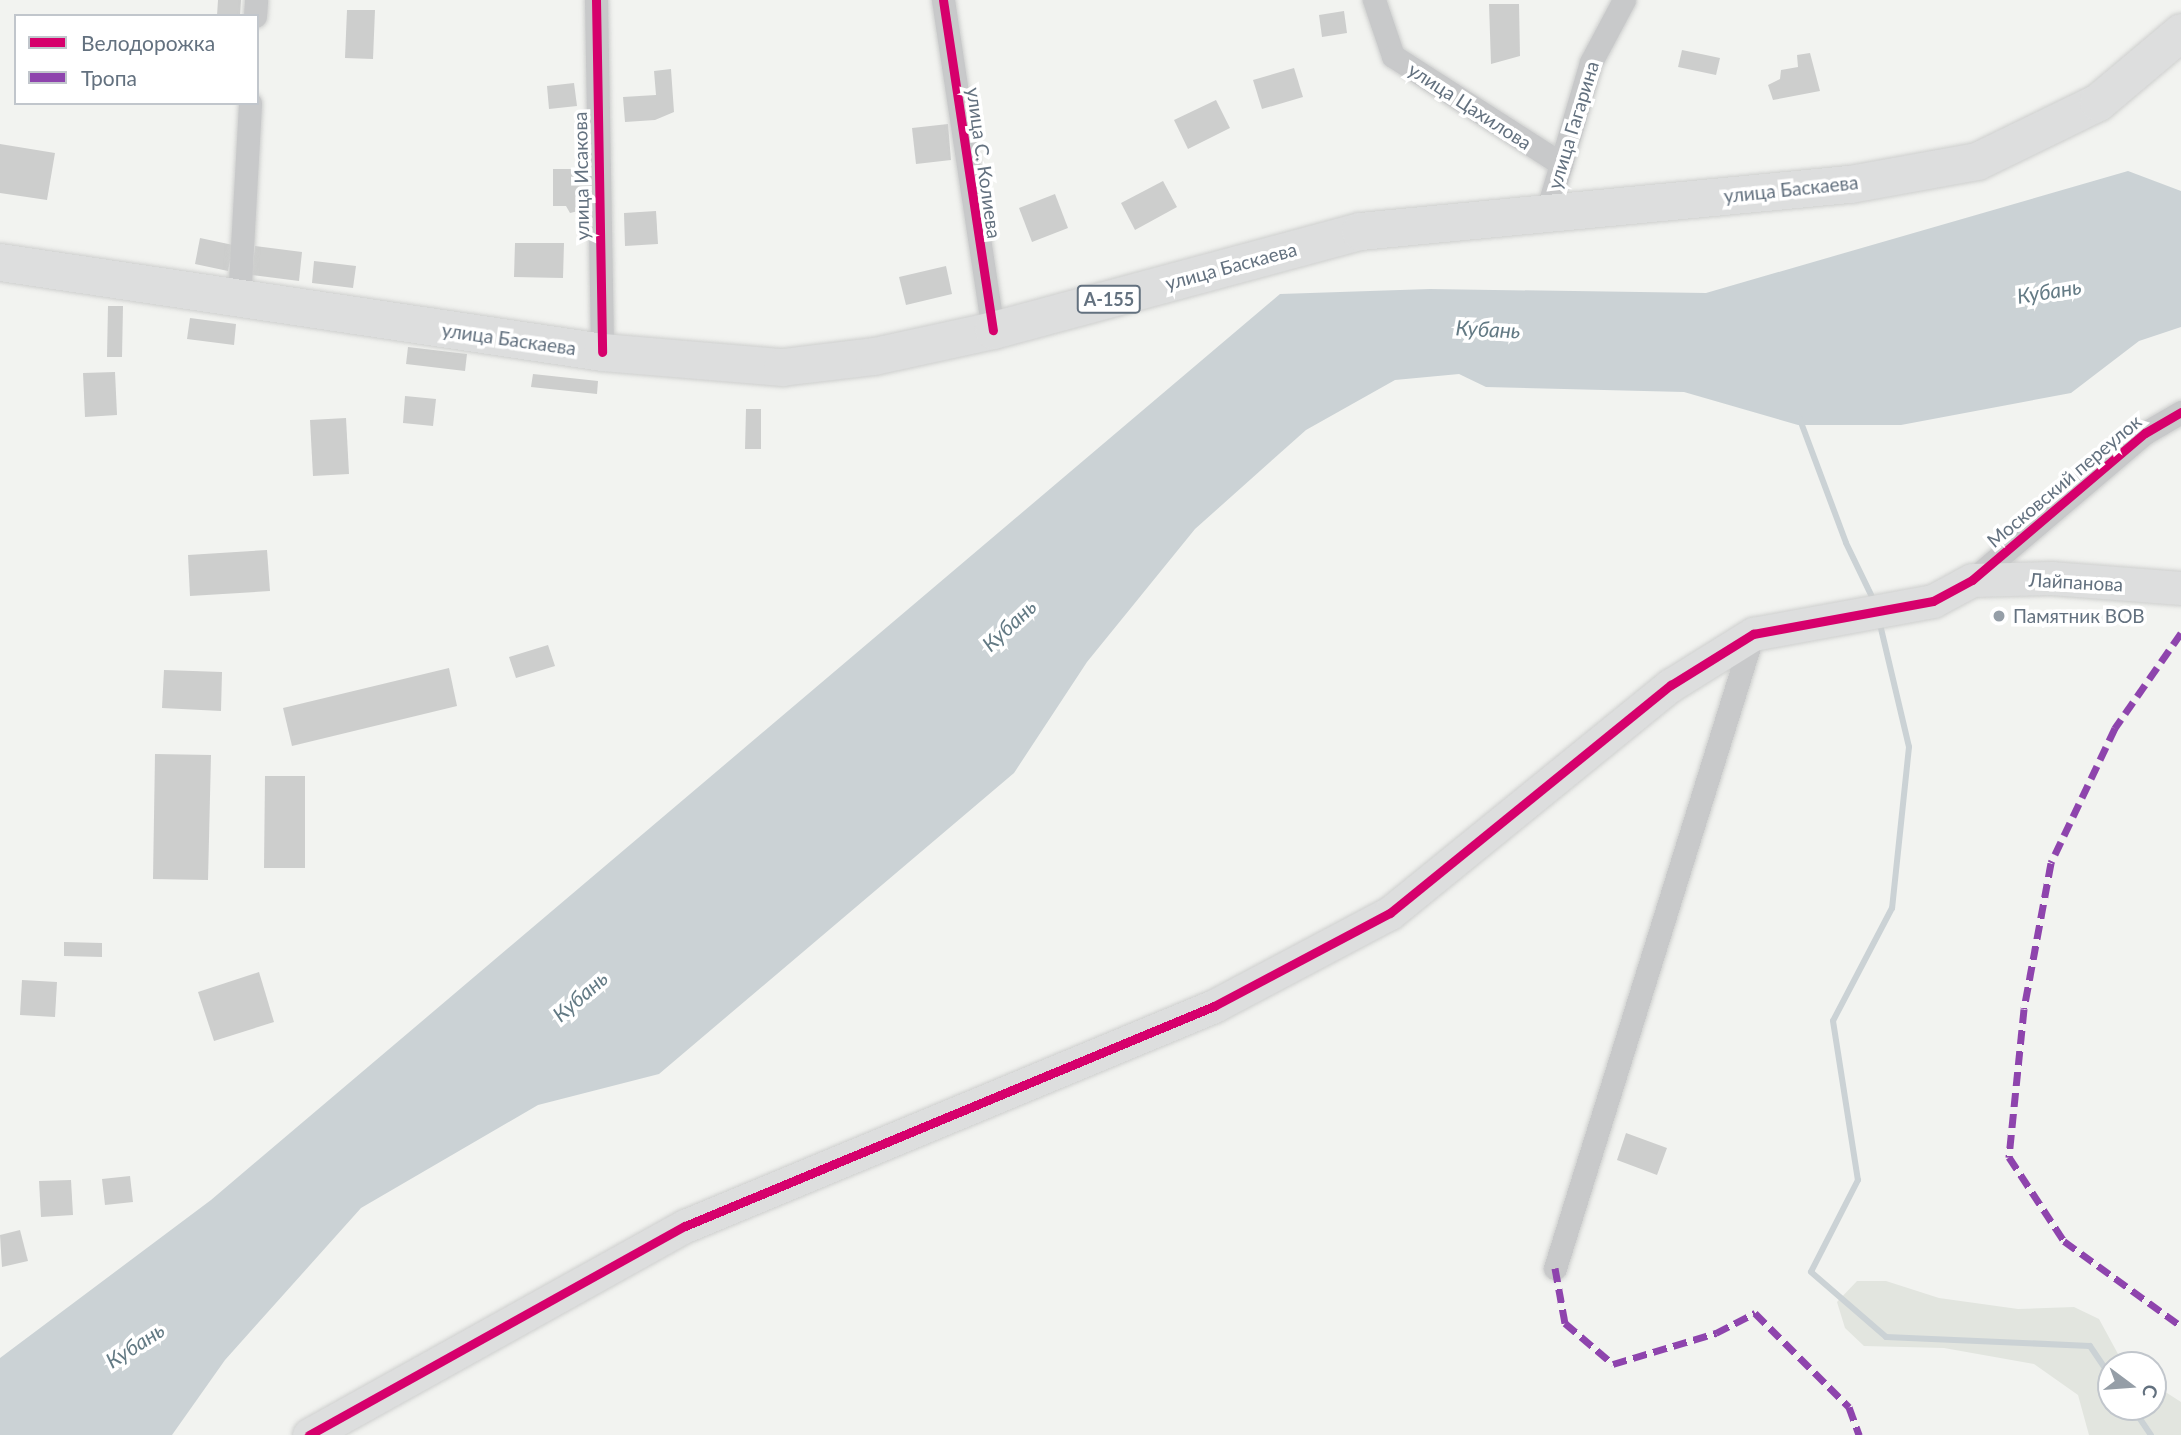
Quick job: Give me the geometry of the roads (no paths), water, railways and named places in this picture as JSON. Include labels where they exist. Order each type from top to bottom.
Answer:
[{"type":"main road","name":"улица Баскаева","points":[[0,262],[239,301],[602,352],[782,367],[874,356],[993,330],[1360,231],[1850,184],[1977,161],[2098,102],[2181,32]]},
{"type":"street","name":"улица Исакова","points":[[596,0],[602,352]]},
{"type":"street","name":"улица С. Колиева","points":[[943,0],[993,330]]},
{"type":"street","name":"улица Цахилова","points":[[1374,0],[1393,56],[1561,164]]},
{"type":"street","name":"улица Гагарина","points":[[1546,215],[1591,62],[1624,0]]},
{"type":"street","points":[[239,301],[250,105]]},
{"type":"street","name":"Московский переулок","points":[[1972,580],[2145,433],[2181,412]]},
{"type":"street","name":"Лайпанова","points":[[1972,580],[2051,579],[2181,589]]},
{"type":"street","points":[[309,1435],[685,1226],[1214,1006],[1390,913],[1671,685],[1753,634],[1933,601],[1972,580]]},
{"type":"street","points":[[1555,1268],[1753,634]]},
{"type":"water","name":"Кубань","points":[[2128,171],[2181,191],[2181,327],[2139,341],[2071,393],[1901,425],[1798,425],[1684,392],[1486,387],[1459,374],[1395,380],[1306,430],[1195,529],[1087,662],[1014,773],[659,1074],[538,1105],[361,1208],[225,1360],[172,1435],[0,1435],[0,1358],[211,1200],[1280,294],[1430,289],[1706,293]]},
{"type":"waterway","points":[[1799,417],[1846,543],[1875,603]]},
{"type":"waterway","points":[[1879,620],[1909,747],[1892,908],[1833,1021],[1858,1180],[1811,1272],[1886,1337],[2090,1346],[2097,1356]]},
{"type":"waterway","points":[[2142,1421],[2151,1435]]},
{"type":"place","name":"Памятник ВОВ","points":[[1999,616]]}]
